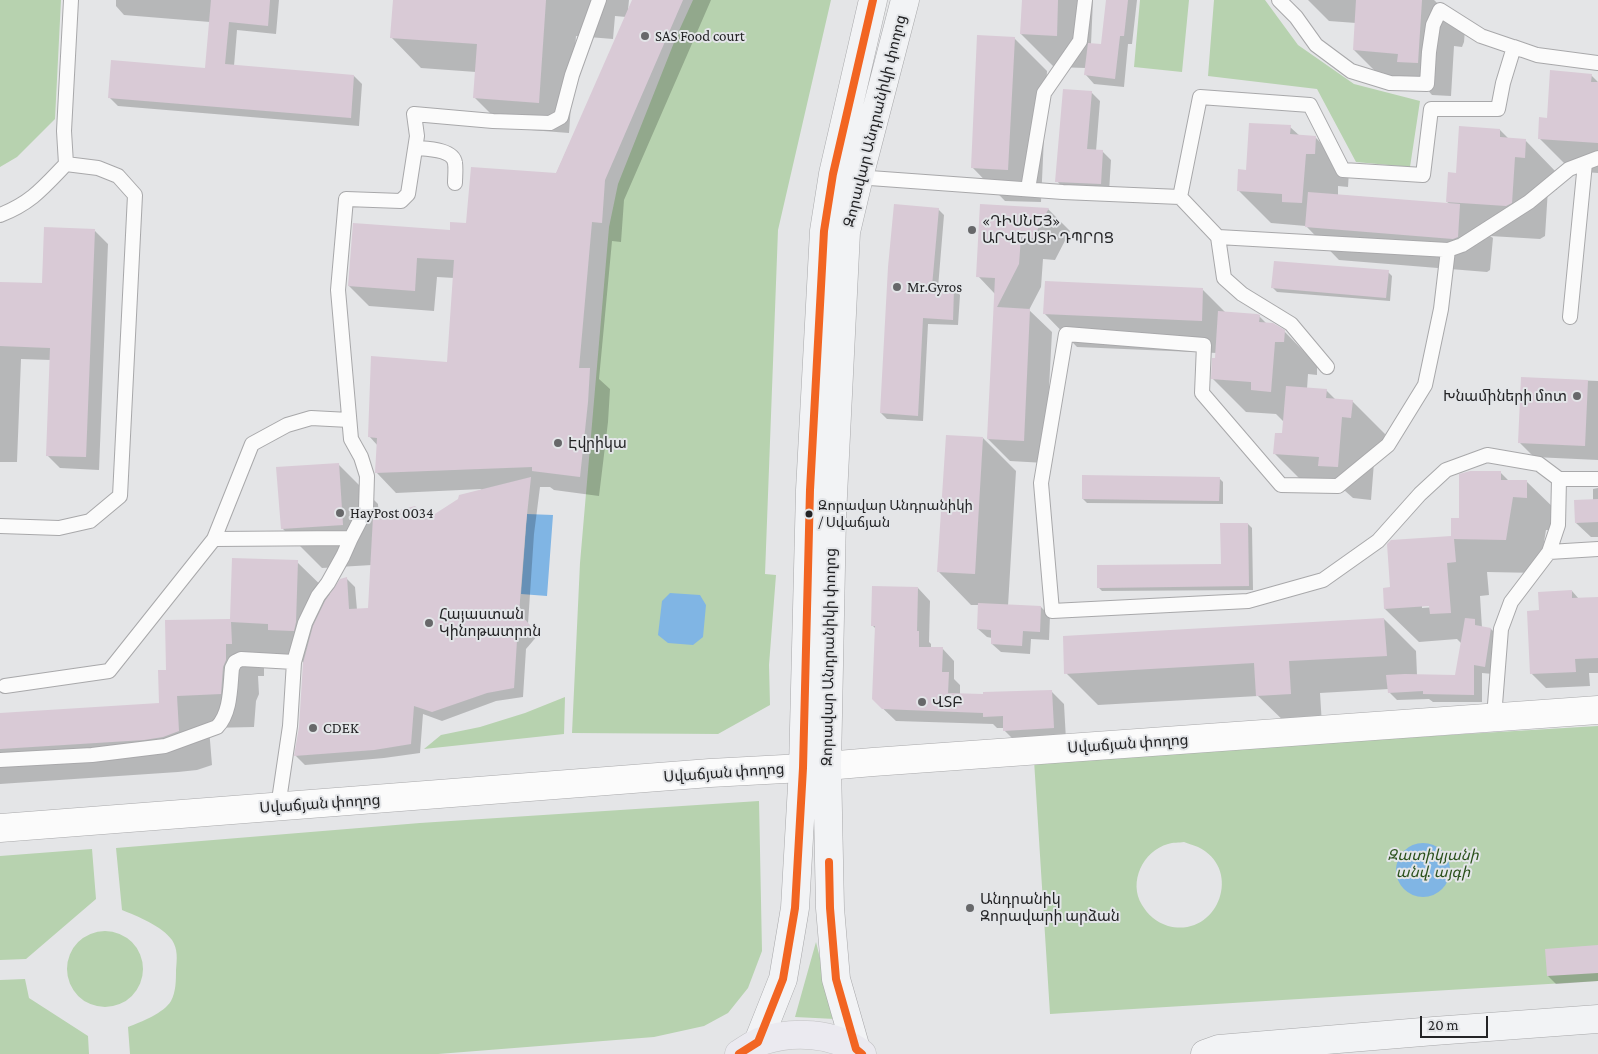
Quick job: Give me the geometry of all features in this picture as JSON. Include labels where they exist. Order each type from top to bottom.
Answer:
[{"type":"main road","name":"Զորավար Անդրանիկի փողոց","points":[[748,1048],[782,979],[795,908],[815,767],[832,516],[846,232],[846,175],[873,0]]},
{"type":"main road","name":"Զորավար Անդրանիկի փողոց","points":[[846,175],[905,0]]},
{"type":"main road","name":"Զորավար Անդրանիկի փողոց","points":[[815,767],[836,979],[859,1051]]},
{"type":"main road","points":[[1205,1054],[1219,1049],[1598,1020]]},
{"type":"main road","points":[[748,1048],[791,1034],[824,1036],[859,1051]]},
{"type":"street","name":"Սվաճյան փողոց","points":[[0,828],[710,773],[1598,710]]},
{"type":"lane","points":[[0,215],[18,208],[36,196],[66,164],[64,131],[71,0]]},
{"type":"lane","points":[[278,807],[290,726],[294,662],[304,623],[343,556],[366,510],[367,476],[362,457],[351,439],[338,290],[346,199],[401,200],[408,194],[417,136],[414,114],[550,123],[561,117],[572,75],[599,0]]},
{"type":"lane","points":[[1028,189],[1044,93],[1080,41],[1085,0]]},
{"type":"lane","points":[[1279,0],[1296,17],[1316,45],[1351,71],[1390,83],[1428,84],[1429,52],[1438,5],[1480,36],[1537,55]]},
{"type":"lane","points":[[1180,197],[1200,97],[1310,105],[1343,170],[1423,175],[1431,109],[1498,109],[1503,83],[1514,48],[1537,55],[1598,63]]},
{"type":"lane","points":[[416,148],[450,154],[455,161],[455,183]]},
{"type":"lane","points":[[1218,237],[1448,250],[1462,245],[1529,202],[1569,169],[1591,160],[1570,317]]},
{"type":"lane","points":[[0,526],[59,528],[90,521],[120,496],[135,195],[118,176],[98,168],[66,164]]},
{"type":"lane","points":[[846,175],[1063,192],[1180,197],[1218,237],[1224,278],[1242,294],[1291,324],[1327,367]]},
{"type":"lane","points":[[1448,250],[1441,308],[1425,385],[1388,445],[1338,486],[1281,485],[1202,393],[1204,345],[1066,334],[1041,483],[1052,611],[1248,601],[1323,580],[1378,541],[1420,494],[1446,470],[1487,455],[1539,464],[1559,479],[1598,479]]},
{"type":"lane","points":[[5,686],[108,671],[214,539],[252,444],[287,425],[311,418],[349,420]]},
{"type":"lane","points":[[1494,717],[1501,629],[1511,602],[1550,552],[1558,525],[1559,479]]},
{"type":"lane","points":[[214,539],[352,538]]},
{"type":"lane","points":[[1550,552],[1598,549]]},
{"type":"lane","points":[[0,760],[92,755],[165,746],[217,727],[222,723],[227,710],[232,668],[235,662],[241,659],[294,662]]},
{"type":"green space","points":[[0,0],[61,0],[55,119],[17,157],[0,167]]},
{"type":"green space","points":[[693,0],[831,0],[778,230],[765,574],[776,575],[769,665],[770,705],[718,734],[572,733],[580,563],[609,227],[618,184],[677,35]]},
{"type":"green space","points":[[1140,0],[1189,0],[1182,72],[1134,67]]},
{"type":"green space","points":[[1214,0],[1265,0],[1298,45],[1354,84],[1420,101],[1410,167],[1356,162],[1317,89],[1208,76]]},
{"type":"green space","points":[[565,697],[564,734],[424,749],[441,735],[480,727],[525,713]]},
{"type":"green space","name":"Զատիկյանի անվ. այգի","points":[[1598,726],[1598,981],[1050,1014],[1034,760]],"holes":[[[1184,842],[1198,847],[1212,857],[1220,870],[1222,885],[1219,900],[1212,913],[1200,922],[1186,927],[1168,926],[1153,918],[1142,905],[1138,896],[1137,877],[1140,868],[1151,853],[1170,843]]]},
{"type":"green space","points":[[759,801],[762,951],[748,988],[728,1013],[704,1026],[654,1037],[438,1054],[130,1054],[128,1027],[158,1013],[168,1005],[173,997],[177,954],[172,940],[162,930],[122,910],[116,848],[420,823]]},
{"type":"green space","points":[[92,849],[96,899],[26,959],[0,960],[0,856]]},
{"type":"green space","points":[[98,931],[112,931],[126,937],[137,948],[143,962],[140,984],[132,996],[112,1007],[98,1007],[84,1001],[73,990],[67,976],[67,962],[73,948],[84,937]]},
{"type":"green space","points":[[816,942],[835,1019],[795,1017]]},
{"type":"green space","points":[[25,979],[29,998],[88,1036],[89,1054],[0,1054],[0,980]]},
{"type":"water","points":[[527,514],[553,515],[547,596],[521,594]]},
{"type":"water","points":[[670,593],[700,595],[706,605],[703,637],[693,645],[668,643],[658,635],[662,601]]},
{"type":"water","points":[[1418,843],[1428,843],[1438,847],[1446,855],[1450,870],[1446,885],[1438,893],[1428,897],[1418,897],[1408,893],[1400,885],[1396,875],[1396,865],[1400,855],[1408,847]]},
{"type":"building","points":[[211,0],[270,0],[268,26],[229,22],[225,64],[354,75],[351,118],[108,98],[111,60],[205,68]]},
{"type":"building","points":[[393,0],[546,0],[539,103],[473,98],[477,44],[390,38]]},
{"type":"building","points":[[632,0],[683,0],[605,180],[602,223],[592,222],[579,368],[590,368],[580,477],[532,471],[532,467],[375,473],[377,438],[368,437],[371,356],[447,362],[454,260],[417,258],[415,291],[348,286],[353,223],[450,230],[450,222],[466,223],[471,167],[556,173]]},
{"type":"building","points":[[1022,0],[1058,0],[1057,36],[1020,34]]},
{"type":"building","points":[[1106,0],[1128,0],[1124,36],[1120,36],[1115,79],[1084,75],[1088,43],[1101,44]]},
{"type":"building","points":[[1356,0],[1422,0],[1418,63],[1397,62],[1398,54],[1353,50]]},
{"type":"building","points":[[977,35],[1015,37],[1008,170],[971,168]]},
{"type":"building","points":[[1550,70],[1592,74],[1591,82],[1598,82],[1598,143],[1538,139],[1539,117],[1547,118]]},
{"type":"building","points":[[1063,89],[1092,91],[1087,149],[1103,150],[1101,184],[1055,182]]},
{"type":"building","points":[[1249,123],[1291,125],[1290,134],[1316,136],[1315,154],[1306,154],[1302,203],[1282,202],[1282,194],[1237,191],[1238,169],[1246,170]]},
{"type":"building","points":[[1459,126],[1500,129],[1500,137],[1526,139],[1525,158],[1515,157],[1512,203],[1506,206],[1446,202],[1448,172],[1456,173]]},
{"type":"building","points":[[1308,192],[1460,204],[1458,237],[1453,239],[1305,227]]},
{"type":"building","points":[[894,204],[939,208],[932,286],[954,288],[953,320],[923,318],[918,416],[880,413],[888,267]]},
{"type":"building","points":[[980,204],[1049,208],[1033,238],[1021,237],[1019,264],[997,307],[1030,309],[1024,441],[987,439],[995,278],[976,277]]},
{"type":"building","points":[[44,227],[95,229],[86,457],[46,456],[50,348],[0,346],[0,282],[42,283]]},
{"type":"building","points":[[1274,261],[1389,270],[1386,298],[1271,288]]},
{"type":"building","points":[[1045,281],[1203,288],[1202,321],[1043,314]]},
{"type":"building","points":[[1218,311],[1257,314],[1260,315],[1259,322],[1273,323],[1285,330],[1284,342],[1275,342],[1271,392],[1251,390],[1251,382],[1211,379],[1212,358],[1215,358]]},
{"type":"building","points":[[1521,377],[1588,380],[1585,446],[1518,443]]},
{"type":"building","points":[[1286,386],[1327,389],[1326,398],[1353,400],[1351,418],[1342,417],[1338,467],[1318,466],[1319,457],[1273,454],[1275,433],[1282,433]]},
{"type":"building","points":[[946,435],[983,437],[975,574],[937,572]]},
{"type":"building","points":[[339,463],[343,525],[281,529],[276,467]]},
{"type":"building","points":[[1470,471],[1501,471],[1501,480],[1527,480],[1527,498],[1513,497],[1506,540],[1454,539],[1456,562],[1447,563],[1451,613],[1430,614],[1429,606],[1384,609],[1383,588],[1390,587],[1387,544],[1391,540],[1451,536],[1451,518],[1459,518],[1459,474]]},
{"type":"building","points":[[1082,475],[1220,477],[1219,501],[1082,499]]},
{"type":"building","name":"Հայաստան Կինոթատրոն","points":[[531,477],[519,613],[530,625],[517,640],[514,688],[487,693],[432,712],[414,706],[411,744],[374,750],[294,756],[299,727],[303,663],[313,626],[325,601],[340,579],[347,577],[349,609],[368,608],[373,517],[415,506],[427,519],[458,499],[459,495]]},
{"type":"building","points":[[1598,499],[1598,522],[1575,523],[1574,500]]},
{"type":"building","points":[[1220,523],[1248,523],[1249,586],[1097,588],[1097,565],[1221,564]]},
{"type":"building","points":[[232,558],[298,560],[294,631],[268,630],[268,624],[231,622],[232,644],[226,644],[226,660],[223,667],[221,694],[177,696],[179,731],[163,737],[144,740],[0,749],[0,713],[159,703],[158,670],[166,670],[165,620],[230,619]]},
{"type":"building","points":[[872,586],[918,587],[917,631],[919,631],[919,647],[943,647],[942,672],[949,672],[948,693],[983,694],[983,692],[1052,690],[1054,728],[1003,731],[1003,716],[983,717],[983,713],[882,709],[872,699],[875,626],[871,626]]},
{"type":"building","points":[[1572,590],[1572,598],[1598,597],[1598,658],[1575,659],[1576,672],[1530,674],[1527,611],[1539,610],[1538,592]]},
{"type":"building","points":[[978,603],[1041,606],[1040,632],[1023,631],[1022,646],[991,644],[991,630],[977,629]]},
{"type":"building","points":[[1384,618],[1387,656],[1289,661],[1291,694],[1256,696],[1254,663],[1064,674],[1063,636]]},
{"type":"building","points":[[1465,618],[1475,619],[1475,625],[1491,628],[1485,667],[1474,665],[1474,695],[1423,694],[1423,691],[1388,693],[1386,675],[1455,675]]},
{"type":"building","points":[[1598,945],[1598,973],[1547,976],[1545,949]]},
{"type":"transit line","points":[[739,1054],[758,1042],[783,979],[795,908],[803,768],[810,490],[824,231],[833,174],[873,0]]},
{"type":"transit line","points":[[829,862],[830,908],[836,979],[856,1049],[862,1054]]},
{"type":"place","name":"SAS Food court","points":[[645,36]]},
{"type":"place","name":"«ԴԻՍՆԵՅ» ԱՐՎԵՍՏԻ ԴՊՐՈՑ","points":[[972,230]]},
{"type":"place","name":"Mr.Gyros","points":[[897,287]]},
{"type":"place","name":"Խնամիների մոտ","points":[[1577,396]]},
{"type":"place","name":"Էվրիկա","points":[[558,443]]},
{"type":"place","name":"HayPost 0034","points":[[340,513]]},
{"type":"place","name":"Զորավար Անդրանիկի / Սվաճյան","points":[[809,514]]},
{"type":"place","name":"Հայաստան Կինոթատրոն","points":[[429,623]]},
{"type":"place","name":"ՎՏԲ","points":[[922,702]]},
{"type":"place","name":"CDEK","points":[[313,728]]},
{"type":"place","name":"Անդրանիկ Զորավարի արձան","points":[[970,908]]}]
